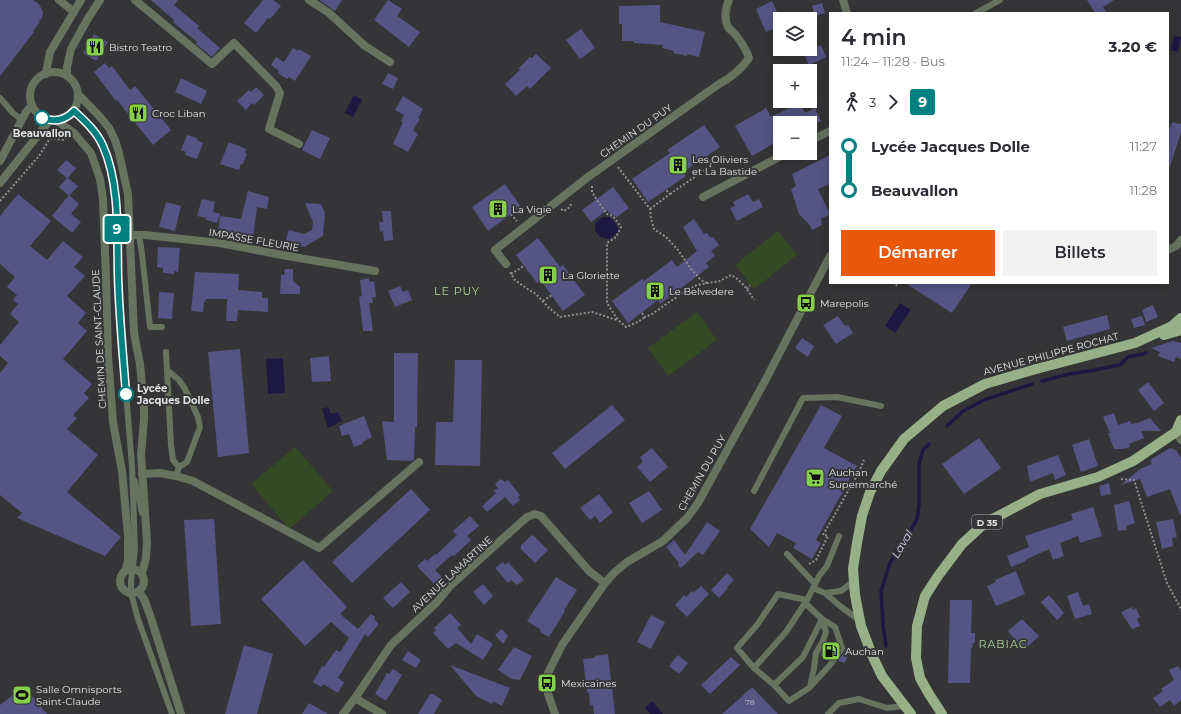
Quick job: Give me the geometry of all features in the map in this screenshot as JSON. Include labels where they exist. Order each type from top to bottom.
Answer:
[{"type":"main road","name":"AVENUE PHILIPPE ROCHAT","points":[[911,714],[882,676],[872,656],[859,620],[855,595],[854,563],[862,516],[870,492],[881,470],[904,439],[943,406],[985,384],[1036,369],[1135,344],[1172,326],[1181,318]]},
{"type":"main road","points":[[1135,344],[1181,330]]},
{"type":"main road","name":"D 35","points":[[942,714],[920,678],[916,658],[917,626],[925,596],[962,544],[985,523],[1040,494],[1107,474],[1134,461],[1178,436],[1181,420]]},
{"type":"street","points":[[59,0],[74,12]]},
{"type":"street","points":[[46,74],[50,52],[81,0]]},
{"type":"street","points":[[67,76],[71,49],[100,0]]},
{"type":"street","points":[[135,0],[212,64],[234,44],[276,86],[280,93],[269,129],[298,144]]},
{"type":"street","points":[[309,0],[329,13],[365,46],[390,62]]},
{"type":"street","name":"CHEMIN DU PUY","points":[[506,264],[495,250],[588,177],[719,84],[734,75],[744,66],[749,58],[747,50],[728,27],[726,19],[726,6],[729,0]]},
{"type":"street","points":[[843,0],[847,12]]},
{"type":"street","points":[[54,72],[67,76],[77,87],[79,95],[78,104],[74,111],[69,116],[54,120],[42,118],[36,112],[30,98],[33,85],[37,79],[46,74],[54,72]]},
{"type":"street","points":[[79,95],[109,128],[115,140],[128,194],[134,333],[140,364],[144,408],[141,454],[147,542],[146,558],[142,573],[144,577],[144,585],[135,592]]},
{"type":"street","points":[[0,161],[26,112],[32,105]]},
{"type":"street","points":[[0,183],[54,120]]},
{"type":"street","name":"CHEMIN DE SAINT-CLAUDE","points":[[54,120],[74,133],[91,153],[100,179],[102,192],[106,277],[108,356],[113,422],[122,470],[128,536],[129,570]]},
{"type":"street","points":[[817,138],[829,132]]},
{"type":"street","points":[[703,197],[774,160]]},
{"type":"street","name":"IMPASSE FLEURIE","points":[[129,235],[220,243],[375,271]]},
{"type":"street","points":[[1169,250],[1176,246],[1181,240]]},
{"type":"street","name":"CHEMIN DU PUY","points":[[555,714],[548,694],[548,673],[562,645],[605,583],[615,572],[627,562],[663,540],[687,518],[698,504],[765,381],[829,258]]},
{"type":"street","points":[[142,474],[160,472],[193,481],[319,548],[419,462]]},
{"type":"street","name":"AVENUE LAMARTINE","points":[[343,714],[391,645],[437,602],[450,586],[528,518],[535,514],[540,516],[590,572],[605,583]]},
{"type":"street","points":[[142,573],[138,570],[129,570],[121,577],[120,584],[126,591],[135,592],[144,599],[181,714]]},
{"type":"street","points":[[355,698],[382,714]]},
{"type":"lane","points":[[978,12],[1000,0]]},
{"type":"lane","points":[[0,98],[22,120]]},
{"type":"lane","points":[[74,111],[85,120],[103,145],[109,163],[116,205],[120,319],[132,466],[135,550],[129,570]]},
{"type":"lane","points":[[139,235],[150,327],[162,327]]},
{"type":"lane","points":[[166,352],[171,445],[173,460],[179,467]]},
{"type":"lane","points":[[167,370],[179,380],[185,389],[198,417],[200,427],[187,462],[179,467],[176,476]]},
{"type":"lane","points":[[754,491],[803,398],[837,397],[881,406]]},
{"type":"lane","points":[[132,466],[146,528]]},
{"type":"lane","points":[[754,668],[786,632],[806,601],[818,576],[827,566],[839,536]]},
{"type":"lane","points":[[787,554],[814,586],[859,620]]},
{"type":"lane","points":[[825,593],[841,591],[854,581]]},
{"type":"lane","points":[[135,592],[138,619],[172,714]]},
{"type":"lane","points":[[778,594],[806,601],[822,619],[835,627],[842,648],[830,665],[809,688],[789,701],[774,685],[754,668],[737,648],[757,625],[778,594]]},
{"type":"lane","points":[[774,685],[802,657],[822,619]]},
{"type":"lane","points":[[809,688],[816,653],[826,632],[822,619]]},
{"type":"lane","points":[[828,714],[838,703],[859,699],[887,708],[904,706]]},
{"type":"path","points":[[0,201],[39,156],[49,140],[55,138],[62,140],[71,137]]},
{"type":"path","points":[[650,209],[712,165],[706,156]]},
{"type":"path","points":[[613,170],[618,166],[650,209],[654,229],[666,237],[678,250],[690,268],[701,280],[708,283]]},
{"type":"path","points":[[592,184],[592,192],[597,200],[607,214],[613,216],[621,227],[616,237],[608,243],[607,303],[618,320],[626,327],[638,322],[645,316],[652,314],[697,285],[720,281],[731,275],[747,289],[754,300]]},
{"type":"path","points":[[666,190],[670,194]]},
{"type":"path","points":[[506,264],[515,280],[536,294],[560,317],[592,312],[618,320]]},
{"type":"path","points":[[512,274],[524,266]]},
{"type":"path","points":[[747,289],[750,285]]},
{"type":"path","points":[[543,301],[552,295]]},
{"type":"path","points":[[642,313],[645,316]]},
{"type":"path","points":[[802,570],[816,560],[828,536],[823,535],[859,472],[864,460]]},
{"type":"path","points":[[1134,480],[1168,583],[1181,610]]},
{"type":"path","points":[[826,522],[830,524]]},
{"type":"green space","points":[[778,231],[797,255],[754,289],[735,265]]},
{"type":"green space","points":[[697,312],[717,340],[668,376],[648,348]]},
{"type":"green space","points":[[295,447],[333,491],[289,529],[251,484]]},
{"type":"shaded area","points":[[1174,36],[1181,37],[1178,52],[1171,50]]},
{"type":"shaded area","points":[[354,95],[362,100],[353,117],[345,113]]},
{"type":"shaded area","points":[[603,217],[611,218],[619,231],[610,239],[600,237],[595,231],[595,223]]},
{"type":"shaded area","points":[[900,303],[911,310],[895,333],[885,326]]},
{"type":"shaded area","points":[[283,358],[285,393],[268,394],[266,359]]},
{"type":"shaded area","points":[[328,407],[331,414],[338,412],[342,421],[328,428],[322,409]]},
{"type":"shaded area","points":[[652,701],[663,714],[650,714],[645,708]]},
{"type":"building","points":[[0,0],[33,0],[39,4],[43,12],[42,18],[33,31],[34,32],[0,76]]},
{"type":"building","points":[[151,0],[178,0],[174,5],[199,26],[197,28],[220,48],[212,57],[196,44],[197,42],[173,22],[174,20]]},
{"type":"building","points":[[263,0],[273,0],[281,6],[270,19],[268,18],[256,33],[244,23]]},
{"type":"building","points":[[319,0],[342,0],[335,11]]},
{"type":"building","points":[[388,0],[402,9],[397,16],[420,32],[409,47],[374,20]]},
{"type":"building","points":[[1087,0],[1114,0],[1103,7],[1106,12],[1094,12]]},
{"type":"building","points":[[772,1],[777,12],[773,12],[773,29],[766,32],[756,9]]},
{"type":"building","points":[[822,3],[825,13],[817,15],[817,12],[814,12],[812,6]]},
{"type":"building","points":[[660,5],[660,22],[705,32],[699,57],[673,53],[674,51],[662,48],[663,45],[622,41],[622,24],[619,24],[619,6]]},
{"type":"building","points":[[581,29],[595,48],[580,59],[566,40]]},
{"type":"building","name":"Bistro Teatro","points":[[94,34],[108,42],[96,61],[83,53]]},
{"type":"building","points":[[821,45],[826,57],[809,64],[805,56],[817,56],[817,47]]},
{"type":"building","points":[[293,48],[298,51],[299,49],[311,56],[295,81],[289,77],[287,79],[278,73],[279,71],[271,65],[276,57],[284,62]]},
{"type":"building","points":[[536,54],[551,68],[530,89],[527,86],[516,96],[505,84],[520,70],[518,69],[530,57],[532,58]]},
{"type":"building","points":[[105,63],[109,68],[112,66],[130,90],[135,86],[171,130],[153,145],[94,72]]},
{"type":"building","points":[[388,73],[398,78],[393,89],[382,84]]},
{"type":"building","points":[[181,78],[207,91],[201,104],[175,92]]},
{"type":"building","points":[[256,87],[264,95],[254,105],[252,103],[246,110],[237,101],[249,90],[251,92]]},
{"type":"building","points":[[403,96],[423,109],[418,118],[420,119],[413,130],[418,134],[408,152],[393,144],[403,122],[401,121],[404,115],[395,110]]},
{"type":"building","points":[[766,108],[771,117],[773,116],[773,144],[752,156],[735,126]]},
{"type":"building","points":[[790,108],[802,108],[805,113],[815,108],[821,121],[817,123],[817,116],[773,116]]},
{"type":"building","points":[[1172,122],[1181,124],[1181,132],[1170,167],[1169,167],[1169,130]]},
{"type":"building","name":"Les Oliviers et La Bastide","points":[[704,125],[720,147],[683,172],[686,176],[648,202],[632,179],[670,153],[667,150]]},
{"type":"building","points":[[312,130],[330,138],[320,159],[302,150]]},
{"type":"building","points":[[187,135],[197,138],[197,140],[203,143],[197,159],[185,155],[186,152],[181,150]]},
{"type":"building","points":[[229,142],[246,149],[245,153],[247,154],[239,170],[220,164]]},
{"type":"building","points":[[829,156],[829,184],[818,189],[829,215],[821,219],[822,225],[812,230],[809,224],[799,214],[791,189],[796,186],[792,174]]},
{"type":"building","points":[[66,160],[76,168],[68,178],[78,186],[69,196],[59,187],[67,178],[57,170]]},
{"type":"building","name":"La Vigie","points":[[505,184],[521,207],[488,231],[472,207]]},
{"type":"building","points":[[613,187],[629,208],[617,217],[609,213],[607,210],[591,222],[582,210]]},
{"type":"building","points":[[248,191],[269,197],[267,209],[257,207],[253,238],[218,233],[220,216],[241,219]]},
{"type":"building","points":[[18,194],[51,221],[30,246],[47,260],[63,241],[83,257],[74,267],[85,276],[67,296],[86,313],[78,323],[87,331],[63,359],[92,384],[84,393],[89,398],[73,415],[77,418],[67,429],[98,455],[67,492],[121,537],[105,556],[17,518],[22,513],[0,495],[0,373],[8,363],[0,356],[0,345],[19,322],[10,314],[18,304],[13,300],[17,295],[7,287],[15,277],[0,264],[0,216]]},
{"type":"building","points":[[748,194],[753,202],[759,199],[763,207],[737,221],[730,208],[735,206],[733,202]]},
{"type":"building","points":[[69,195],[79,204],[71,214],[81,222],[72,233],[52,216]]},
{"type":"building","points":[[202,199],[215,202],[213,212],[220,214],[217,223],[197,216]]},
{"type":"building","points":[[166,202],[181,206],[175,231],[159,227]]},
{"type":"building","points":[[305,203],[321,204],[325,213],[323,236],[304,247],[285,242],[289,230],[304,234],[312,230],[313,222]]},
{"type":"building","points":[[382,211],[391,211],[393,240],[384,241],[383,231],[380,232],[379,222],[383,222]]},
{"type":"building","points":[[694,219],[704,234],[707,233],[711,238],[713,237],[719,245],[711,251],[715,256],[706,263],[709,267],[660,304],[658,300],[628,323],[612,301],[642,279],[644,281],[672,260],[677,267],[697,251],[683,227]]},
{"type":"building","name":"La Gloriette","points":[[538,238],[560,267],[563,265],[585,295],[563,311],[541,281],[537,283],[516,255]]},
{"type":"building","points":[[158,247],[180,248],[178,272],[174,271],[174,274],[163,273],[163,268],[157,267]]},
{"type":"building","points":[[285,269],[293,269],[293,281],[300,287],[300,294],[280,294],[281,275],[284,275]]},
{"type":"building","points":[[195,272],[239,274],[238,290],[262,292],[262,298],[268,298],[268,312],[238,310],[237,321],[226,321],[227,299],[206,299],[204,302],[203,312],[191,311]]},
{"type":"building","points":[[369,278],[370,282],[374,281],[376,297],[372,298],[373,303],[369,303],[373,331],[363,331],[359,297],[362,296],[360,280]]},
{"type":"building","points":[[907,284],[971,284],[952,313]]},
{"type":"building","points":[[400,286],[403,292],[408,290],[412,300],[395,307],[388,291]]},
{"type":"building","points":[[159,292],[174,293],[172,319],[158,318]]},
{"type":"building","points":[[1153,305],[1158,317],[1146,322],[1142,310]]},
{"type":"building","points":[[1107,315],[1110,329],[1067,341],[1063,327]]},
{"type":"building","points":[[838,316],[845,326],[848,325],[853,333],[836,344],[823,325]]},
{"type":"building","points":[[1142,316],[1145,325],[1134,328],[1131,319]]},
{"type":"building","points":[[802,338],[814,346],[808,357],[795,348]]},
{"type":"building","points":[[1173,341],[1181,343],[1181,359],[1176,357],[1174,362],[1158,356],[1160,352],[1151,348]]},
{"type":"building","points":[[240,349],[249,453],[218,457],[208,352]]},
{"type":"building","points":[[394,353],[418,353],[417,427],[415,427],[414,459],[412,461],[387,460],[382,421],[394,422]]},
{"type":"building","points":[[329,356],[331,381],[312,382],[310,358]]},
{"type":"building","points":[[455,360],[482,360],[480,466],[435,465],[436,422],[453,422]]},
{"type":"building","points":[[1148,382],[1164,403],[1154,411],[1138,390]]},
{"type":"building","points":[[612,405],[625,420],[565,469],[552,453]]},
{"type":"building","name":"Auchan Supermarché","points":[[821,405],[842,416],[824,448],[857,466],[816,540],[821,543],[812,559],[793,548],[796,543],[777,533],[769,547],[750,529]]},
{"type":"building","points":[[1114,413],[1118,425],[1130,421],[1131,424],[1137,423],[1150,418],[1161,431],[1141,431],[1144,438],[1129,444],[1130,447],[1114,449],[1108,433],[1110,433],[1103,417]]},
{"type":"building","points":[[364,416],[372,437],[362,442],[363,444],[354,447],[349,434],[342,436],[339,426]]},
{"type":"building","points":[[979,438],[1001,468],[964,494],[942,464]]},
{"type":"building","points":[[1089,439],[1098,466],[1081,472],[1072,445]]},
{"type":"building","points":[[652,448],[668,467],[650,482],[637,467],[643,462],[640,457]]},
{"type":"building","points":[[1170,448],[1176,450],[1181,458],[1181,515],[1170,489],[1147,497],[1140,479],[1121,485],[1140,469],[1152,464],[1150,460]]},
{"type":"building","points":[[1058,455],[1066,475],[1055,480],[1053,473],[1030,482],[1027,466]]},
{"type":"building","points":[[501,479],[505,482],[508,480],[520,495],[518,497],[520,500],[513,506],[505,497],[487,512],[482,506],[496,493],[494,491],[498,488],[495,484]]},
{"type":"building","points":[[1109,483],[1111,494],[1101,496],[1099,486]]},
{"type":"building","points":[[411,489],[430,510],[352,583],[332,562]]},
{"type":"building","points":[[649,491],[662,510],[642,523],[629,503]]},
{"type":"building","points":[[599,494],[613,512],[600,523],[595,516],[590,520],[580,508]]},
{"type":"building","points":[[1129,501],[1135,523],[1126,526],[1127,530],[1118,531],[1114,505]]},
{"type":"building","points":[[1093,507],[1102,536],[1080,543],[1078,536],[1060,543],[1064,556],[1053,560],[1049,549],[1011,567],[1007,556],[1029,547],[1025,536],[1073,520],[1071,514]]},
{"type":"building","points":[[470,516],[479,526],[467,536],[471,540],[454,556],[452,555],[435,570],[442,577],[434,584],[417,566],[425,559],[427,561],[435,554],[436,555],[457,535],[453,531]]},
{"type":"building","points":[[214,519],[221,624],[191,626],[184,520]]},
{"type":"building","points":[[1173,519],[1177,537],[1172,538],[1173,546],[1162,549],[1156,522]]},
{"type":"building","points":[[707,522],[720,531],[703,555],[698,552],[681,568],[678,565],[679,563],[666,547],[674,540],[685,555]]},
{"type":"building","points":[[532,535],[548,550],[535,563],[521,549],[521,545]]},
{"type":"building","points":[[303,560],[347,607],[340,614],[358,629],[371,614],[375,617],[374,619],[379,624],[368,637],[365,634],[338,678],[344,682],[338,693],[323,684],[321,687],[313,682],[322,666],[324,667],[336,650],[340,652],[349,638],[331,622],[305,646],[261,599]]},
{"type":"building","points":[[503,562],[505,565],[508,562],[524,580],[517,585],[511,580],[508,583],[495,568]]},
{"type":"building","points":[[1016,571],[1025,594],[996,606],[987,586],[996,582],[995,580]]},
{"type":"building","points":[[727,573],[734,580],[719,598],[711,590]]},
{"type":"building","points":[[556,577],[577,590],[549,637],[540,632],[541,630],[527,621]]},
{"type":"building","points":[[401,582],[410,592],[393,608],[383,598]]},
{"type":"building","points":[[483,584],[493,596],[484,605],[473,592]]},
{"type":"building","points":[[701,586],[709,594],[687,617],[675,605],[684,595],[686,597],[692,591],[693,593]]},
{"type":"building","points":[[1078,592],[1083,606],[1089,604],[1092,614],[1075,619],[1067,596]]},
{"type":"building","points":[[1049,595],[1064,613],[1057,620],[1041,602]]},
{"type":"building","points":[[950,600],[972,600],[971,633],[975,633],[975,643],[973,643],[971,648],[970,683],[948,683]]},
{"type":"building","points":[[1132,607],[1133,610],[1136,608],[1140,617],[1137,619],[1140,626],[1132,629],[1121,612]]},
{"type":"building","points":[[450,613],[461,625],[457,628],[471,644],[477,634],[493,644],[483,660],[456,643],[448,649],[433,633],[436,630],[434,628]]},
{"type":"building","points":[[651,615],[665,622],[651,649],[637,642]]},
{"type":"building","points":[[1022,619],[1039,636],[1024,650],[1008,631]]},
{"type":"building","points":[[502,629],[508,636],[503,644],[495,635]]},
{"type":"building","points":[[827,643],[837,646],[830,658],[820,655]]},
{"type":"building","points":[[244,645],[273,654],[257,714],[225,714]]},
{"type":"building","points":[[514,647],[532,656],[520,680],[512,679],[498,670]]},
{"type":"building","points":[[846,649],[850,650],[845,663],[838,661]]},
{"type":"building","points":[[408,651],[421,660],[416,668],[402,660]]},
{"type":"building","points":[[608,654],[615,714],[594,714],[593,705],[590,706],[589,692],[587,693],[583,659],[595,658],[595,656]]},
{"type":"building","points":[[678,655],[688,663],[679,674],[669,666]]},
{"type":"building","points":[[731,657],[740,665],[710,694],[701,685]]},
{"type":"building","points":[[450,665],[510,688],[502,706],[493,701],[492,704],[476,696]]},
{"type":"building","points":[[1178,666],[1181,671],[1181,700],[1174,706],[1170,700],[1160,707],[1153,698],[1163,691],[1161,689],[1174,680],[1169,670]]},
{"type":"building","points":[[393,669],[402,675],[386,701],[375,694],[387,673],[389,674]]},
{"type":"building","name":"Salle Omnisports Saint-Claude","points":[[24,686],[47,714],[0,714],[0,705]]},
{"type":"building","points":[[752,687],[778,714],[722,714],[739,699]]},
{"type":"building","points":[[430,694],[433,694],[442,700],[434,714],[418,714]]},
{"type":"building","points":[[309,703],[328,714],[302,714]]},
{"type":"waterway","points":[[1042,381],[1069,374],[1120,365],[1128,357],[1146,353]]},
{"type":"waterway","points":[[947,426],[963,411],[984,400],[1032,384]]},
{"type":"waterway","name":"Laval","points":[[886,646],[881,591],[890,563],[917,519],[919,506],[919,464],[923,450],[929,444]]},
{"type":"bus line","name":"9","points":[[42,118],[57,121],[69,116],[74,111],[85,120],[103,145],[109,163],[116,205],[120,319],[126,394]]},
{"type":"place","name":"Bistro Teatro","points":[[95,47]]},
{"type":"place","name":"Croc Liban","points":[[138,113]]},
{"type":"place","name":"Beauvallon","points":[[42,118]]},
{"type":"place","name":"Les Oliviers et La Bastide","points":[[678,165]]},
{"type":"place","name":"La Vigie","points":[[498,209]]},
{"type":"place","name":"La Gloriette","points":[[548,275]]},
{"type":"place","name":"Le Belvedere","points":[[655,291]]},
{"type":"place","name":"Marepolis","points":[[806,303]]},
{"type":"place","name":"Lycée Jacques Dolle","points":[[126,394]]},
{"type":"place","name":"Auchan Supermarché","points":[[815,478]]},
{"type":"place","name":"Auchan","points":[[831,651]]},
{"type":"place","name":"Mexicaines","points":[[547,683]]},
{"type":"place","name":"Salle Omnisports Saint-Claude","points":[[22,695]]},
{"type":"district","name":"LE PUY","points":[[457,291]]},
{"type":"district","name":"RABIAC","points":[[1003,644]]}]
